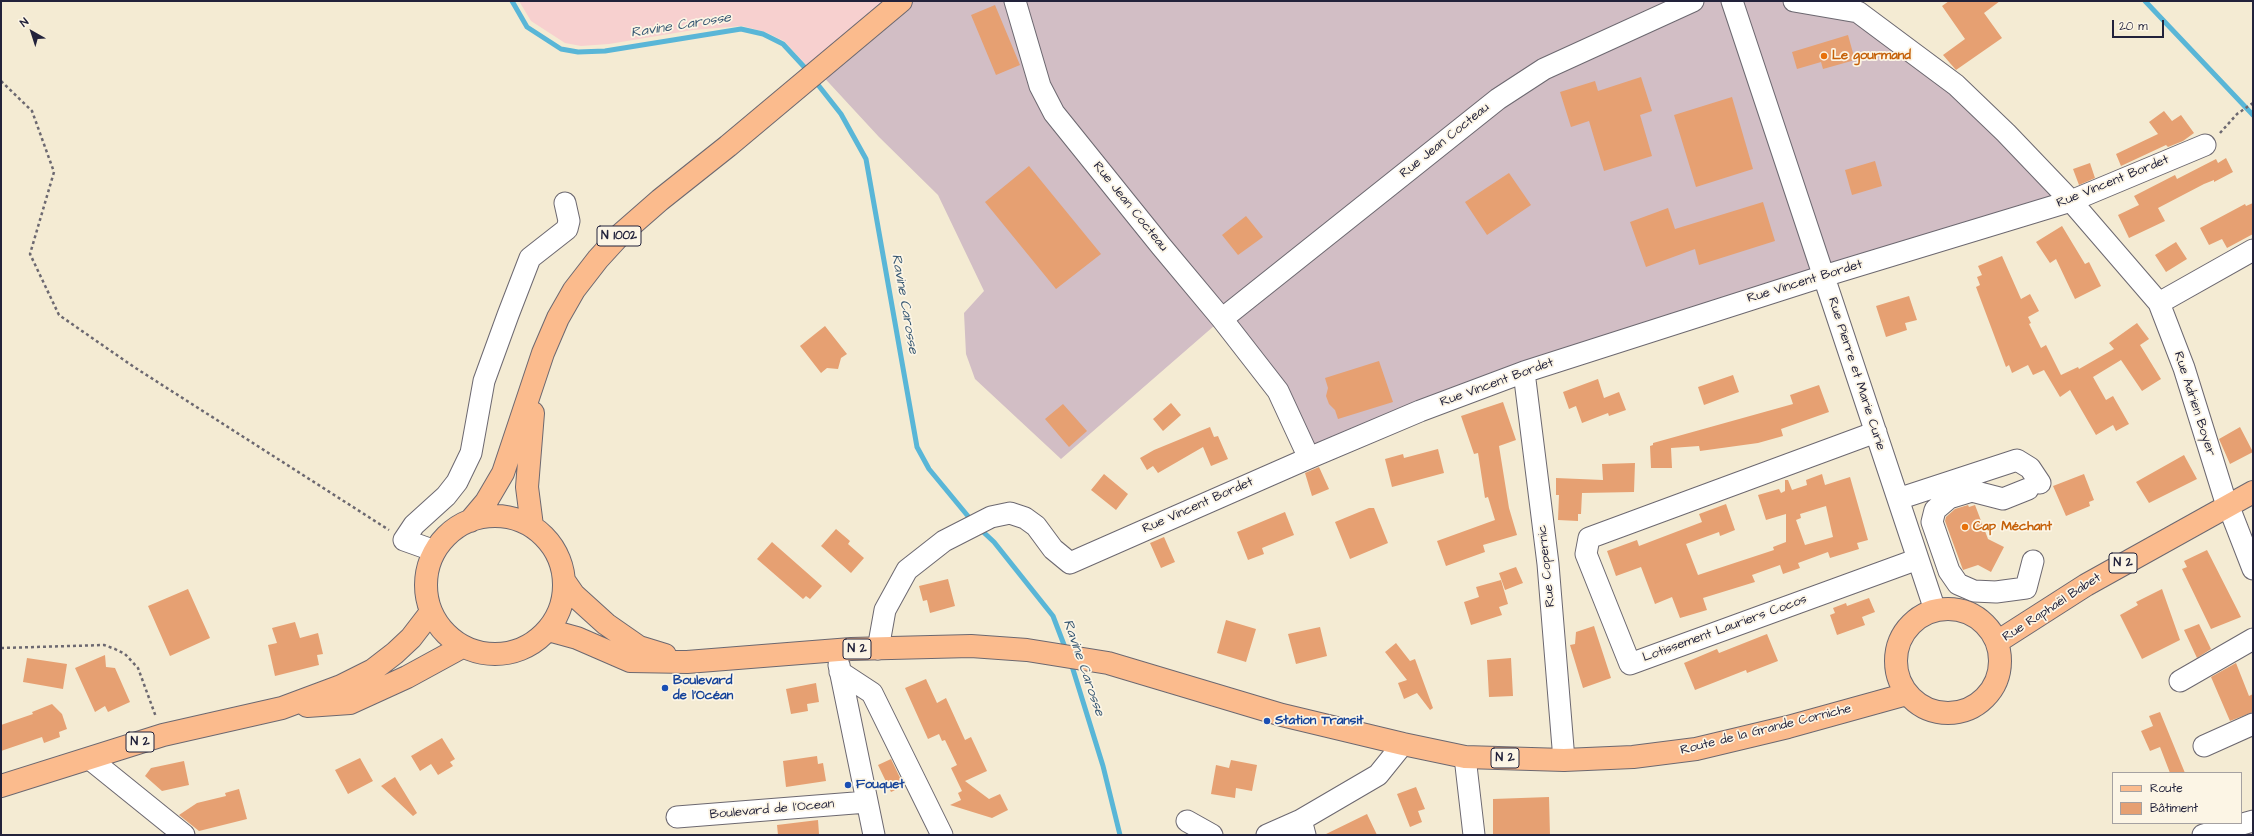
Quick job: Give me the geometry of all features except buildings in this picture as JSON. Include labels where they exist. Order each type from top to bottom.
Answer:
[{"type":"main road","name":"N 1002","points":[[470,521],[486,502],[503,473],[543,353],[558,318],[574,290],[598,258],[620,235],[660,200],[728,146],[901,1]]},
{"type":"main road","name":"N 1002","points":[[532,526],[527,487],[533,407],[543,353]]},
{"type":"main road","name":"Rue Raphaël Babet","points":[[1997,642],[2086,584],[2253,492]]},
{"type":"main road","points":[[502,516],[518,520],[532,526],[545,536],[557,552],[562,565],[565,582],[564,600],[558,616],[548,630],[537,641],[523,649],[508,654],[492,655],[476,652],[462,647],[448,637],[438,626],[431,612],[427,597],[426,581],[429,565],[435,551],[444,538],[456,528],[470,521],[486,517],[502,516]]},
{"type":"main road","name":"N 2","points":[[565,582],[593,614],[639,647],[687,662]]},
{"type":"main road","points":[[1954,609],[1972,614],[1987,626],[1997,642],[2000,668],[1994,685],[1984,698],[1970,708],[1953,712],[1936,711],[1921,705],[1907,694],[1899,679],[1896,662],[1899,644],[1907,629],[1919,617],[1935,610],[1954,609]]},
{"type":"main road","name":"N 2","points":[[1,786],[162,735],[282,708],[342,686],[373,670],[411,638],[431,612]]},
{"type":"main road","name":"N 2","points":[[548,630],[577,638],[630,661],[687,662],[878,648]]},
{"type":"main road","name":"Route de la Grande Corniche","points":[[878,648],[972,646],[1027,650],[1108,664],[1282,715],[1403,744],[1466,757],[1564,760],[1633,757],[1696,749],[1788,727],[1907,694]]},
{"type":"main road","name":"N 2","points":[[282,708],[350,703],[407,677],[451,650],[462,647]]},
{"type":"street","name":"Rue Jean Cocteau","points":[[1015,1],[1040,86],[1054,113],[1222,319],[1278,391],[1308,458]]},
{"type":"street","name":"Rue Jean Cocteau","points":[[1222,319],[1498,99],[1544,69],[1693,1]]},
{"type":"street","name":"Rue Pierre et Marie Curie","points":[[1732,1],[1935,610]]},
{"type":"street","name":"Rue Adrien Boyer","points":[[1794,1],[1858,12],[1956,85],[2006,133],[2071,201],[2160,303],[2184,368],[2226,506],[2232,515],[2253,568]]},
{"type":"street","name":"Rue Vincent Bordet","points":[[878,648],[885,610],[908,570],[944,541],[991,517],[1010,513],[1025,518],[1036,526],[1053,549],[1070,563],[1308,458],[1420,411],[1524,372],[1824,276],[2071,201],[2205,145]]},
{"type":"street","points":[[435,551],[404,540],[414,525],[446,496],[457,482],[471,453],[484,381],[511,308],[530,258],[567,229],[570,221],[565,203]]},
{"type":"street","points":[[2160,303],[2253,250]]},
{"type":"street","name":"Rue Copernic","points":[[1524,372],[1548,564],[1564,760]]},
{"type":"street","name":"Lotissement Lauriers Cocos","points":[[1876,432],[1589,538],[1586,554],[1630,664],[1918,559]]},
{"type":"street","points":[[1898,499],[2017,460],[2030,468],[2034,486],[2003,499],[1972,491],[1949,498],[1935,510],[1932,522],[1949,571],[1958,584],[1974,591],[1996,592],[2026,588],[2033,561]]},
{"type":"street","points":[[2180,681],[2253,639]]},
{"type":"street","points":[[836,650],[874,835]]},
{"type":"street","points":[[840,672],[872,693],[942,835]]},
{"type":"street","points":[[2204,746],[2253,724]]},
{"type":"street","points":[[1267,835],[1303,828],[1378,775],[1403,744]]},
{"type":"street","points":[[1466,757],[1474,835]]},
{"type":"street","points":[[90,759],[184,835]]},
{"type":"street","name":"Boulevard de l'Ocean","points":[[677,818],[866,802]]},
{"type":"street","points":[[1187,821],[1212,835]]},
{"type":"street","points":[[2203,835],[2253,821]]},
{"type":"path","points":[[1,81],[32,111],[54,172],[30,254],[58,315],[134,367],[404,540]]},
{"type":"path","points":[[2205,145],[2227,126],[2237,114],[2253,102]]},
{"type":"path","points":[[1,648],[104,645],[125,654],[138,668],[162,735]]},
{"type":"shaded area","points":[[519,1],[901,1],[807,66],[784,41],[765,32],[742,26],[693,30],[609,44],[581,46],[565,43],[531,21]]},
{"type":"shaded area","points":[[901,1],[1848,1],[1903,32],[2071,201],[1524,372],[1309,458],[1222,319],[1061,459],[975,379],[966,354],[964,313],[984,291],[938,195],[879,137],[818,71]]},
{"type":"waterway","name":"Ravine Carosse","points":[[512,1],[527,27],[561,49],[578,52],[605,51],[741,29],[763,34],[783,44],[808,71]]},
{"type":"waterway","points":[[2145,1],[2253,115]]},
{"type":"waterway","name":"Ravine Carosse","points":[[815,81],[841,114],[866,159],[917,447],[929,469],[972,521]]},
{"type":"waterway","name":"Ravine Carosse","points":[[979,528],[994,542],[1053,616],[1066,650]]},
{"type":"waterway","name":"Ravine Carosse","points":[[1071,663],[1103,766],[1120,835]]},
{"type":"place","name":"Le gourmand","points":[[1824,56]]},
{"type":"place","name":"Cap Méchant","points":[[1965,527]]},
{"type":"place","name":"Boulevard de l'Océan","points":[[665,688]]},
{"type":"place","name":"Station Transit","points":[[1267,721]]},
{"type":"place","name":"Fouquet","points":[[848,785]]}]
